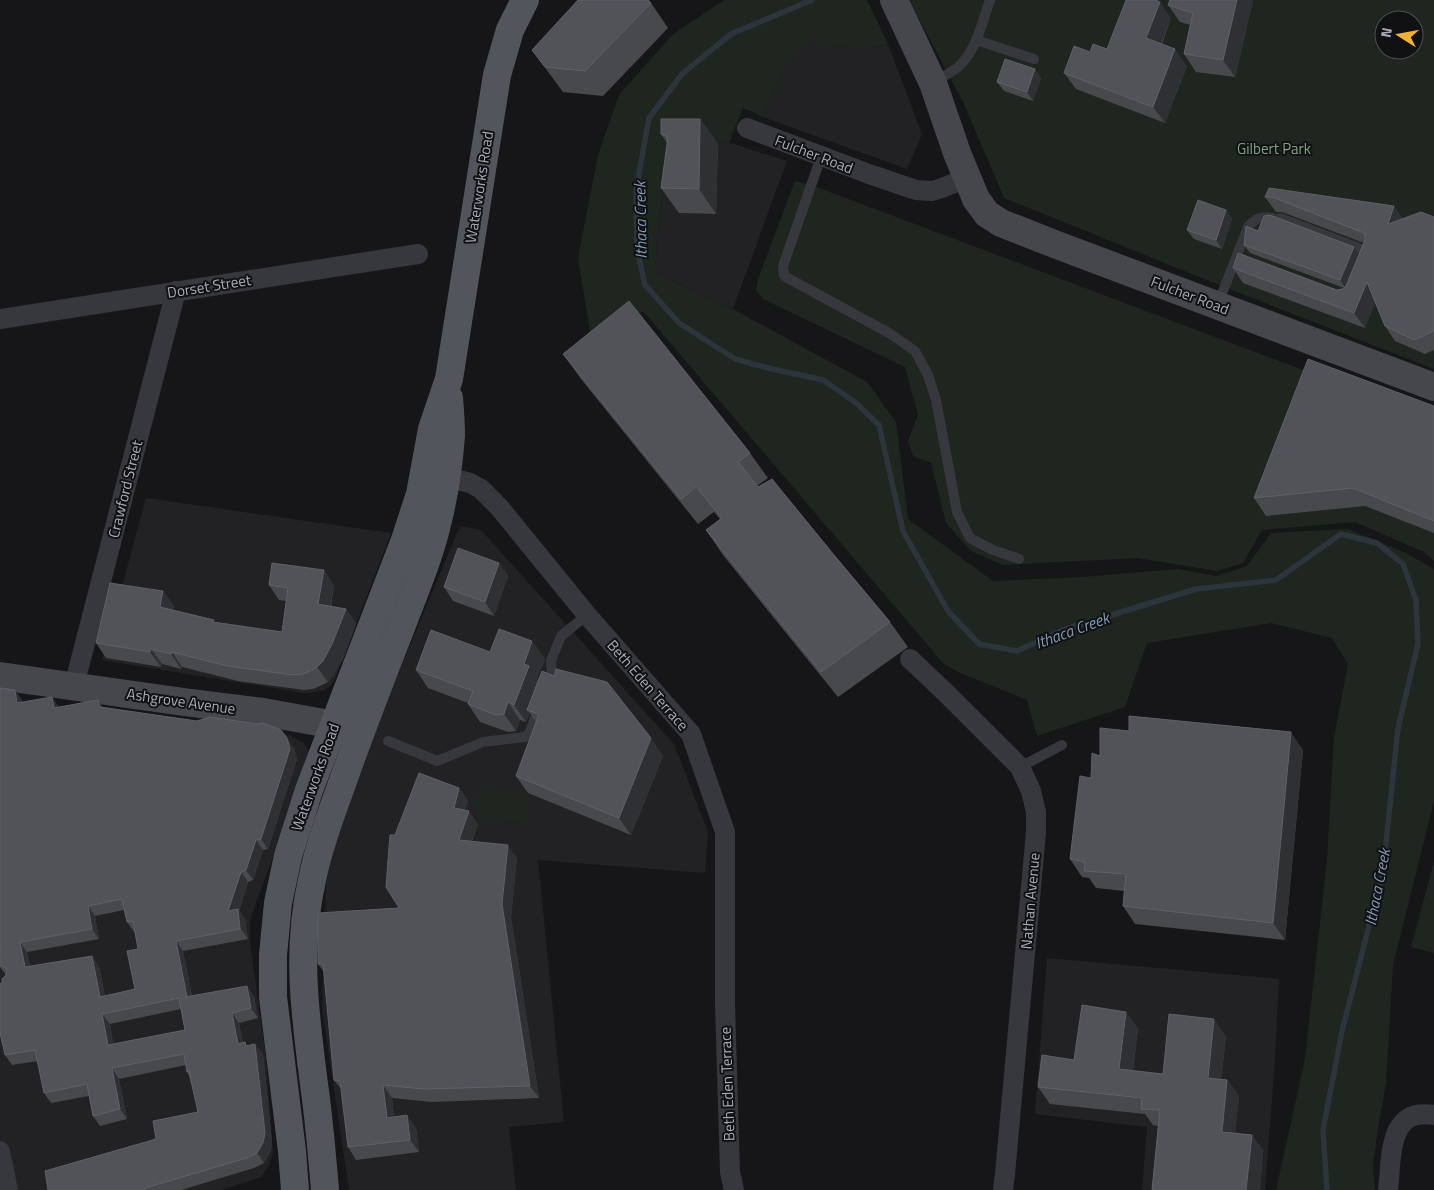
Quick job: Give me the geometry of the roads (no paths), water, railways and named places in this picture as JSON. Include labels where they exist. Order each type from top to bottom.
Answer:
[{"type":"main road","name":"Waterworks Road","points":[[293,1190],[292,1151],[273,997],[275,931],[283,878],[314,777],[405,540],[420,494],[435,476],[451,433],[449,379],[497,75],[510,30],[524,0]]},
{"type":"main road","name":"Waterworks Road","points":[[325,1188],[323,1155],[305,1012],[302,968],[307,903],[317,856],[326,826],[361,730],[421,577],[438,520],[435,476]]},
{"type":"street","name":"Fulcher Road","points":[[894,0],[932,83],[976,199],[987,214],[1000,223],[1434,387]]},
{"type":"street","name":"Fulcher Road","points":[[747,128],[908,188],[932,191],[967,178]]},
{"type":"street","name":"Dorset Street","points":[[0,319],[418,254]]},
{"type":"street","name":"Crawford Street","points":[[74,686],[176,291]]},
{"type":"street","name":"Beth Eden Terrace","points":[[435,476],[470,483],[481,489],[500,507],[587,615],[691,734],[724,832],[730,1172],[734,1190]]},
{"type":"street","name":"Nathan Avenue","points":[[910,659],[1020,767],[1031,791],[1036,812],[1036,832],[1003,1190]]},
{"type":"street","name":"Ashgrove Avenue","points":[[0,676],[271,714],[361,730]]},
{"type":"street","points":[[1388,1190],[1394,1143],[1398,1128],[1406,1119],[1412,1116],[1420,1114],[1434,1115]]},
{"type":"street","points":[[0,1151],[8,1190]]},
{"type":"street","points":[[293,1190],[325,1188]]},
{"type":"lane","points":[[932,83],[957,68],[966,58],[976,40],[990,0]]},
{"type":"lane","points":[[976,40],[1034,59]]},
{"type":"lane","points":[[821,157],[783,266],[784,276],[888,333],[915,351],[928,375],[936,400],[957,512],[970,538],[993,550],[1019,559]]},
{"type":"lane","points":[[1217,305],[1248,227],[1259,218],[1277,218],[1368,252],[1365,261]]},
{"type":"lane","points":[[1237,256],[1249,261]]},
{"type":"lane","points":[[388,741],[437,761],[482,742],[525,737],[530,732],[552,674],[551,661],[561,636],[587,615]]},
{"type":"lane","points":[[1020,767],[1062,745]]},
{"type":"waterway","name":"Ithaca Creek","points":[[812,0],[731,34],[682,74],[649,118],[636,190],[637,249],[645,285],[679,323],[735,359],[823,380],[855,402],[879,425],[903,531],[948,611],[979,644],[1017,651],[1063,630],[1196,589],[1276,580],[1341,534],[1377,543],[1403,564],[1416,600],[1418,644],[1398,728],[1383,872],[1342,1031],[1323,1130],[1327,1190]]},
{"type":"park label","name":"Gilbert Park","points":[[1274,148]]}]
